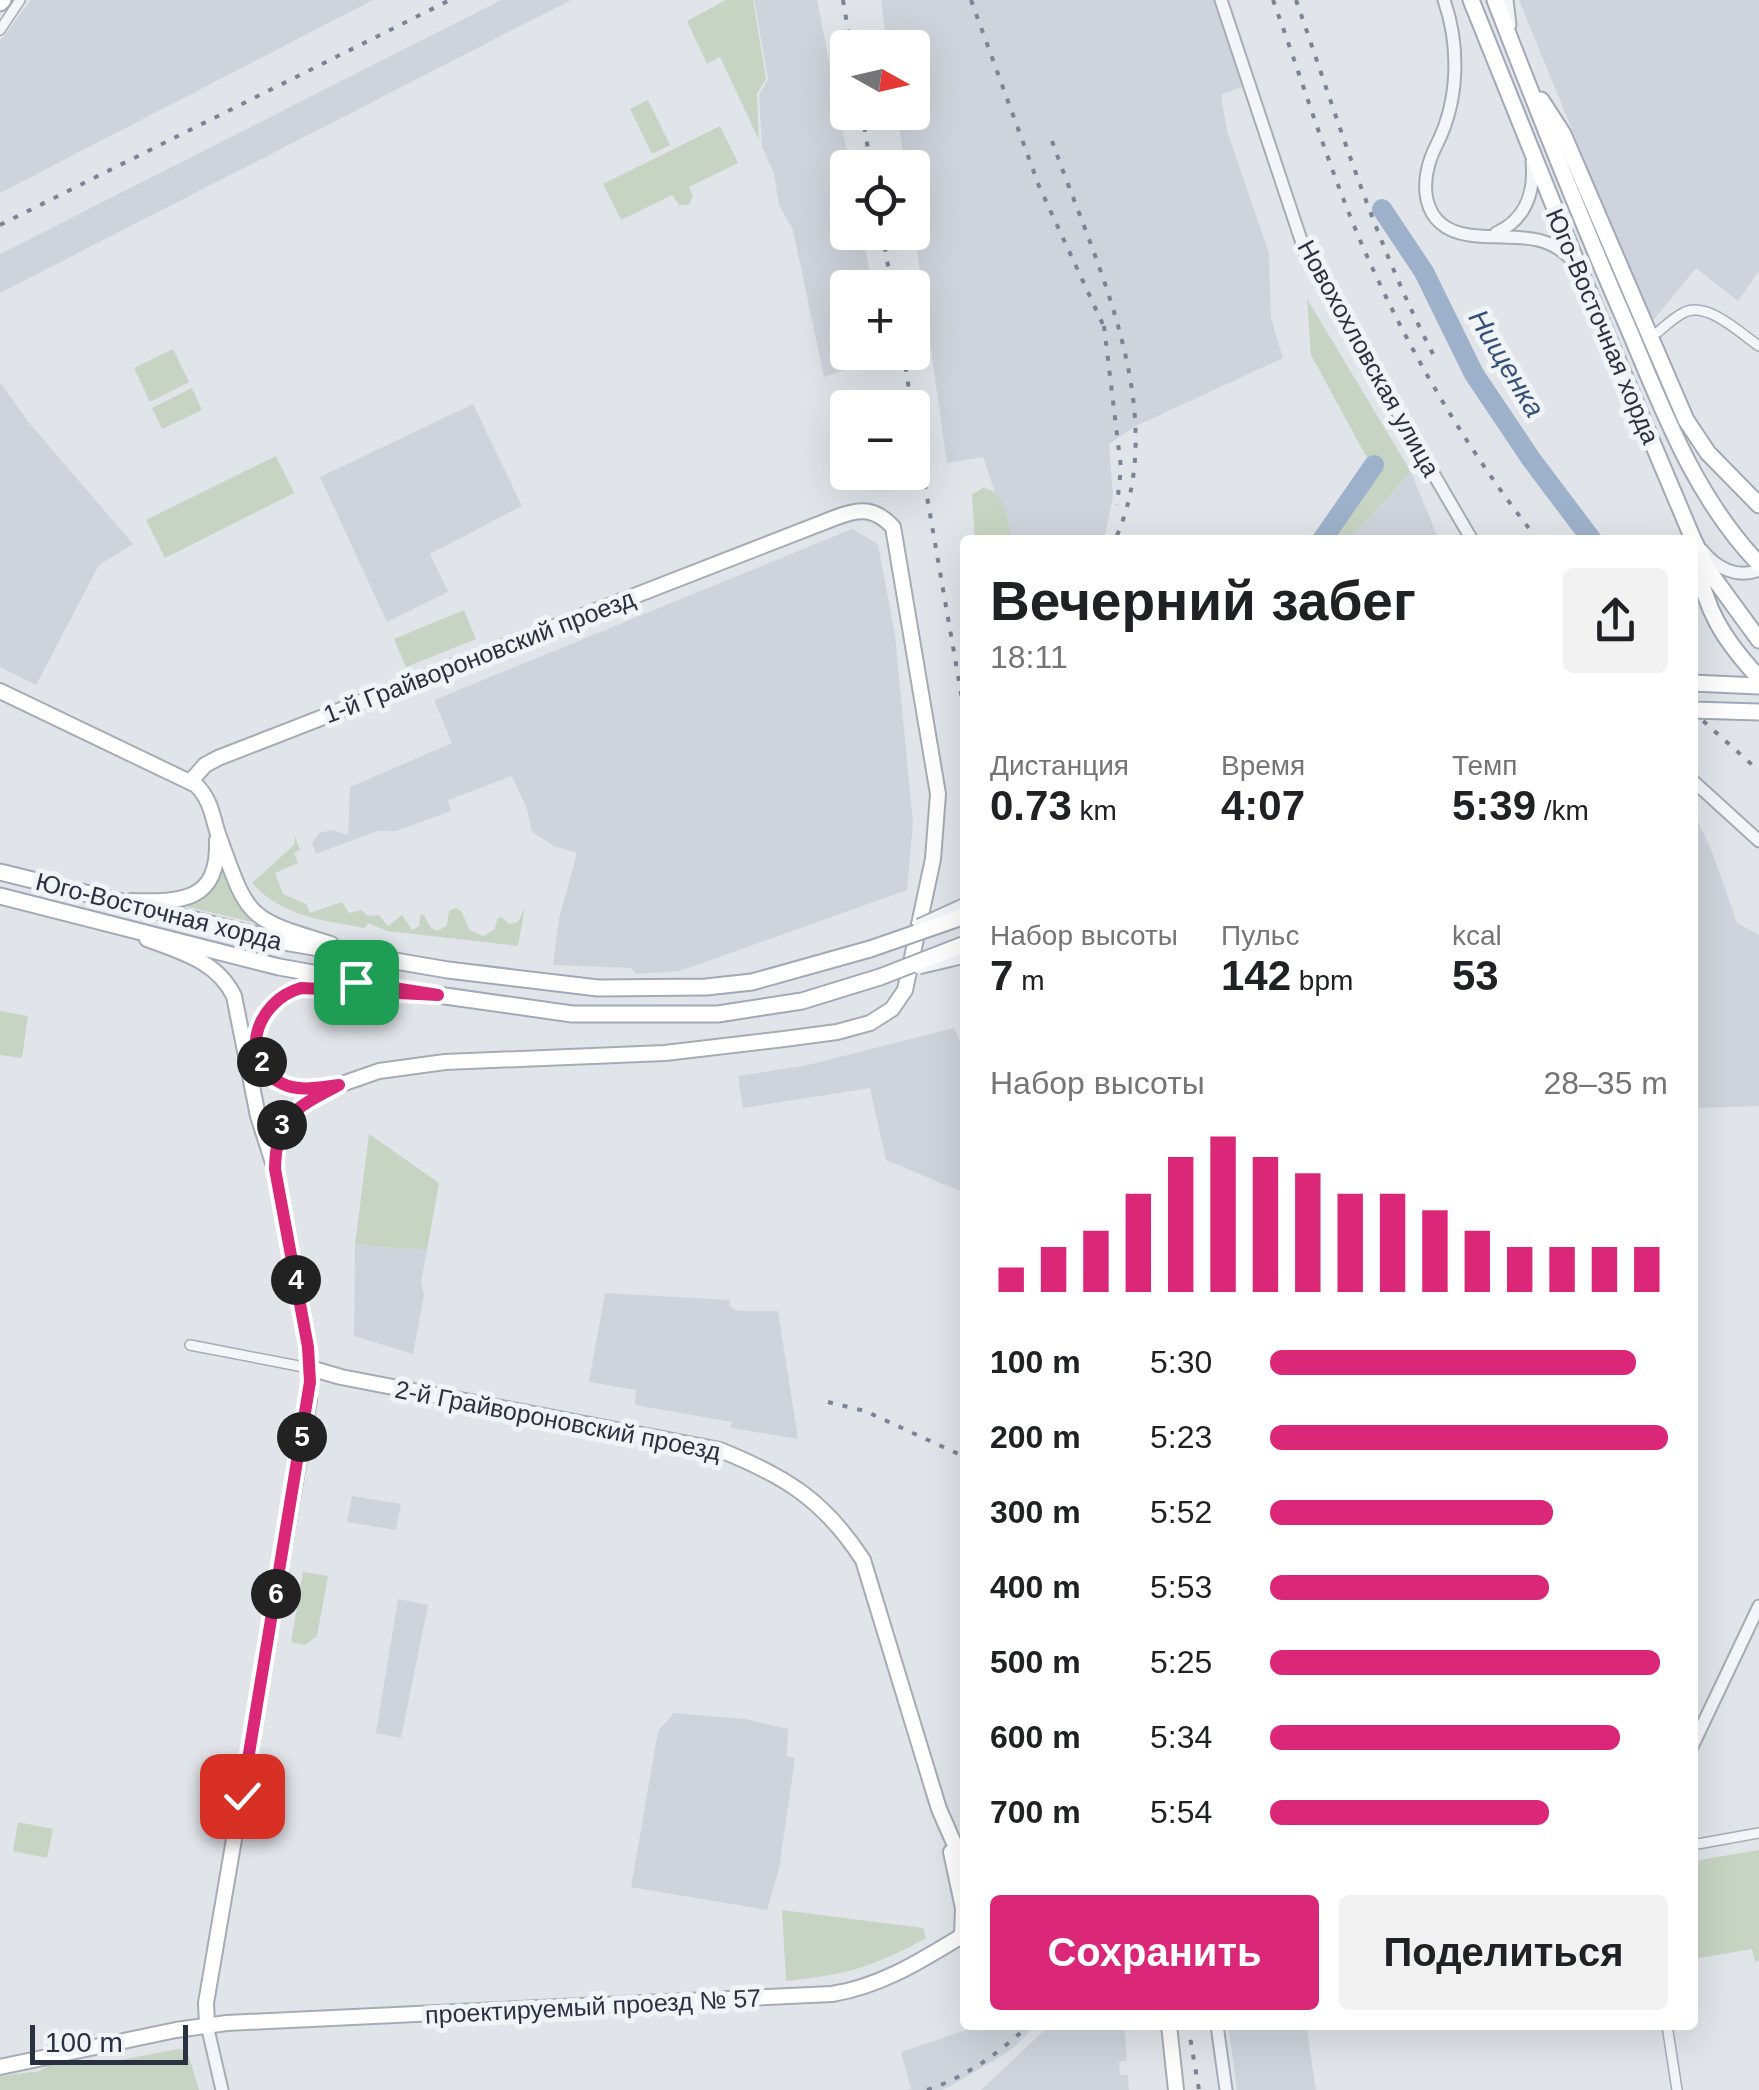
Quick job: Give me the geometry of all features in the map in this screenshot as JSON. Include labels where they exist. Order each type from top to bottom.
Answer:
[{"type":"main road","name":"Юго-Восточная хорда","points":[[1471,0],[1691,535]]},
{"type":"main road","name":"Юго-Восточная хорда","points":[[1495,0],[1596,255],[1683,456],[1709,502],[1759,566]]},
{"type":"main road","points":[[1522,72],[1563,134],[1686,420],[1708,453],[1759,505]]},
{"type":"main road","name":"1-й Грайвороновский проезд","points":[[190,782],[205,765],[218,758],[853,511],[869,510],[893,528],[938,794],[932,859],[905,990],[892,1009],[870,1023],[784,1040],[646,1054],[445,1062],[379,1071],[339,1085]]},
{"type":"main road","name":"Юго-Восточная хорда","points":[[1698,549],[1708,570],[1759,640]]},
{"type":"main road","points":[[1698,570],[1710,612],[1727,640],[1759,678]]},
{"type":"main road","points":[[1698,683],[1759,686]]},
{"type":"main road","points":[[0,691],[190,782],[207,796],[244,900],[260,920],[370,956]]},
{"type":"main road","points":[[1698,710],[1759,712]]},
{"type":"main road","points":[[115,900],[163,901],[193,896],[203,890],[216,870],[216,829]]},
{"type":"main road","name":"Юго-Восточная хорда","points":[[5,873],[284,942],[528,981],[658,988],[752,982],[960,918]]},
{"type":"main road","name":"Юго-Восточная хорда","points":[[0,899],[44,906],[280,967],[572,1014],[701,1014],[802,1001],[880,977],[960,946]]},
{"type":"main road","points":[[109,925],[200,960],[226,980],[234,996],[258,1116],[275,1169],[310,1368],[307,1411],[206,2003],[207,2025]]},
{"type":"main road","points":[[339,1085],[292,1087],[270,1075],[256,1040],[262,1015],[274,1002],[287,992],[321,987],[438,995]]},
{"type":"main road","points":[[275,1169],[280,1133],[291,1112],[339,1085]]},
{"type":"main road","name":"2-й Грайвороновский проезд","points":[[310,1368],[720,1450],[771,1471],[822,1506],[863,1560],[944,1822],[960,1857]]},
{"type":"main road","points":[[944,1822],[960,1892]]},
{"type":"main road","name":"проектируемый проезд № 57","points":[[0,2067],[207,2025],[832,1994],[893,1976],[960,1937]]},
{"type":"main road","points":[[1170,2030],[1176,2090]]},
{"type":"street","points":[[0,30],[20,0]]},
{"type":"street","name":"Новохохловская улица","points":[[1221,0],[1306,255],[1469,535]]},
{"type":"street","points":[[1444,0],[1455,45],[1453,88],[1442,133],[1426,169],[1424,188],[1434,214],[1464,235],[1544,240],[1563,251],[1580,272]]},
{"type":"street","points":[[1508,0],[1514,49]]},
{"type":"street","points":[[1483,236],[1509,226],[1522,213],[1532,186],[1532,153]]},
{"type":"street","points":[[1658,332],[1684,312],[1698,309],[1759,346]]},
{"type":"street","points":[[1698,545],[1708,558],[1732,572],[1746,575],[1759,566]]},
{"type":"street","points":[[1698,785],[1759,840]]},
{"type":"street","points":[[870,948],[960,906]]},
{"type":"street","points":[[880,977],[960,958]]},
{"type":"street","points":[[190,1345],[310,1368]]},
{"type":"street","points":[[1698,1734],[1759,1606]]},
{"type":"street","points":[[1698,1844],[1759,1833]]},
{"type":"street","points":[[207,2025],[222,2090]]},
{"type":"street","points":[[1218,2030],[1226,2090]]},
{"type":"street","points":[[1668,2030],[1677,2090]]},
{"type":"shaded area","points":[[31,0],[373,0],[0,193],[0,41]]},
{"type":"shaded area","points":[[501,0],[571,0],[0,293],[0,254]]},
{"type":"shaded area","points":[[754,0],[817,0],[830,66],[830,130],[843,130],[847,150],[830,150],[830,250],[865,250],[870,270],[830,270],[830,370],[846,370],[824,377],[793,230],[779,205],[774,173],[762,147],[759,95],[768,79]]},
{"type":"shaded area","points":[[881,0],[1217,0],[1247,85],[1221,95],[1227,131],[1269,253],[1271,318],[1283,358],[1134,427],[1109,444],[1113,496],[1105,535],[1009,535],[983,457],[947,463],[930,343],[930,270],[920,270],[917,250],[930,250],[930,150],[902,150],[900,130],[930,130],[930,30],[885,30]]},
{"type":"shaded area","points":[[1519,0],[1759,0],[1759,271],[1738,301],[1696,268],[1651,323]]},
{"type":"shaded area","points":[[0,382],[30,424],[133,544],[99,565],[36,685],[0,667]]},
{"type":"shaded area","points":[[473,404],[522,506],[430,554],[448,592],[387,622],[320,477]]},
{"type":"shaded area","points":[[1411,472],[1437,535],[1353,535]]},
{"type":"shaded area","points":[[852,529],[878,544],[895,635],[913,823],[907,890],[680,971],[636,974],[631,968],[553,965],[559,919],[577,853],[554,846],[532,832],[527,809],[512,776],[448,800],[451,811],[396,831],[377,831],[316,854],[312,843],[319,833],[332,830],[348,835],[350,787],[452,743],[434,700]]},
{"type":"shaded area","points":[[1698,822],[1737,923],[1759,935],[1759,1106],[1698,1108]]},
{"type":"shaded area","points":[[954,1028],[960,1042],[960,1191],[886,1160],[870,1088],[743,1108],[738,1076],[808,1065]]},
{"type":"shaded area","points":[[355,1245],[427,1250],[421,1282],[424,1295],[413,1354],[354,1336]]},
{"type":"shaded area","points":[[605,1293],[730,1300],[729,1306],[738,1311],[778,1311],[798,1439],[731,1428],[732,1422],[635,1405],[636,1390],[589,1382]]},
{"type":"shaded area","points":[[352,1496],[401,1504],[396,1530],[347,1522]]},
{"type":"shaded area","points":[[398,1599],[428,1605],[401,1738],[376,1733]]},
{"type":"shaded area","points":[[674,1713],[745,1719],[788,1729],[787,1756],[795,1758],[779,1869],[767,1910],[631,1887],[658,1731]]},
{"type":"shaded area","points":[[966,2030],[1031,2030],[1011,2050],[941,2090],[902,2090],[911,2089],[901,2052]]},
{"type":"shaded area","points":[[1045,2030],[1124,2030],[1127,2060],[1119,2062],[1120,2075],[1128,2075],[1129,2090],[981,2090]]},
{"type":"shaded area","points":[[1229,2030],[1307,2030],[1316,2090],[1237,2090]]},
{"type":"green space","points":[[726,0],[753,0],[766,79],[757,94],[759,140],[720,57],[707,64],[687,21]]},
{"type":"green space","points":[[648,100],[670,145],[652,154],[630,109]]},
{"type":"green space","points":[[720,126],[738,163],[689,187],[693,197],[688,205],[679,205],[672,195],[621,220],[603,184]]},
{"type":"green space","points":[[1307,299],[1411,472],[1353,535],[1316,535],[1367,458],[1311,355]]},
{"type":"green space","points":[[173,349],[189,382],[150,402],[134,368]]},
{"type":"green space","points":[[192,388],[202,410],[162,429],[152,408]]},
{"type":"green space","points":[[276,456],[294,493],[165,558],[146,520]]},
{"type":"green space","points":[[983,488],[997,495],[1010,535],[975,535],[972,494]]},
{"type":"green space","points":[[464,610],[476,639],[406,667],[394,639]]},
{"type":"green space","points":[[279,792],[300,850],[294,853],[298,863],[275,873],[283,894],[306,904],[310,913],[342,902],[349,913],[361,910],[368,916],[379,915],[388,926],[402,915],[412,930],[419,926],[423,914],[431,928],[438,931],[447,925],[449,911],[456,908],[470,930],[483,936],[494,930],[498,918],[509,924],[518,922],[525,907],[518,946],[387,931],[368,923],[365,928],[304,915],[277,903],[252,883],[294,845],[295,837]]},
{"type":"green space","points":[[223,867],[240,905],[256,923],[184,906],[212,888]]},
{"type":"green space","points":[[0,1011],[28,1016],[22,1058],[0,1055]]},
{"type":"green space","points":[[369,1134],[439,1183],[427,1250],[355,1245]]},
{"type":"green space","points":[[303,1572],[328,1576],[317,1636],[305,1645],[291,1642]]},
{"type":"green space","points":[[18,1822],[53,1829],[47,1858],[13,1851]]},
{"type":"green space","points":[[1759,1850],[1759,1961],[1755,1962],[1752,1949],[1698,1958],[1698,1860]]},
{"type":"green space","points":[[782,1910],[923,1928],[926,1938],[859,1968],[786,1981]]},
{"type":"green space","points":[[187,2050],[199,2090],[0,2090],[0,2076],[40,2071],[58,2060],[76,2058],[78,2062],[99,2064]]},
{"type":"waterway","name":"Нищенка","points":[[1382,209],[1424,272],[1474,374],[1588,535]]},
{"type":"waterway","name":"Нищенка","points":[[1325,535],[1374,465]]},
{"type":"railway","points":[[0,225],[450,0]]},
{"type":"railway","points":[[843,0],[848,30]]},
{"type":"railway","points":[[971,0],[1039,186],[1105,329]]},
{"type":"railway","points":[[1273,0],[1348,211],[1395,314],[1471,447],[1534,535]]},
{"type":"railway","points":[[1296,0],[1375,224],[1433,354]]},
{"type":"railway","points":[[865,130],[868,150]]},
{"type":"railway","points":[[1052,141],[1106,287],[1132,390],[1136,441],[1131,491],[1117,535]]},
{"type":"railway","points":[[885,250],[889,270]]},
{"type":"railway","points":[[1104,326],[1121,468],[1117,505]]},
{"type":"railway","points":[[906,370],[909,390]]},
{"type":"railway","points":[[926,490],[960,687]]},
{"type":"railway","points":[[1698,716],[1759,771]]},
{"type":"railway","points":[[828,1402],[865,1411],[960,1455]]},
{"type":"railway","points":[[927,2090],[981,2063],[1023,2030]]},
{"type":"railway","points":[[1189,2030],[1199,2090]]},
{"type":"route","points":[[242,1796],[310,1382],[308,1347],[275,1169],[275,1149],[291,1112],[339,1085],[304,1088],[280,1083],[263,1065],[256,1040],[262,1015],[287,992],[301,988],[438,995],[356,982]]}]
